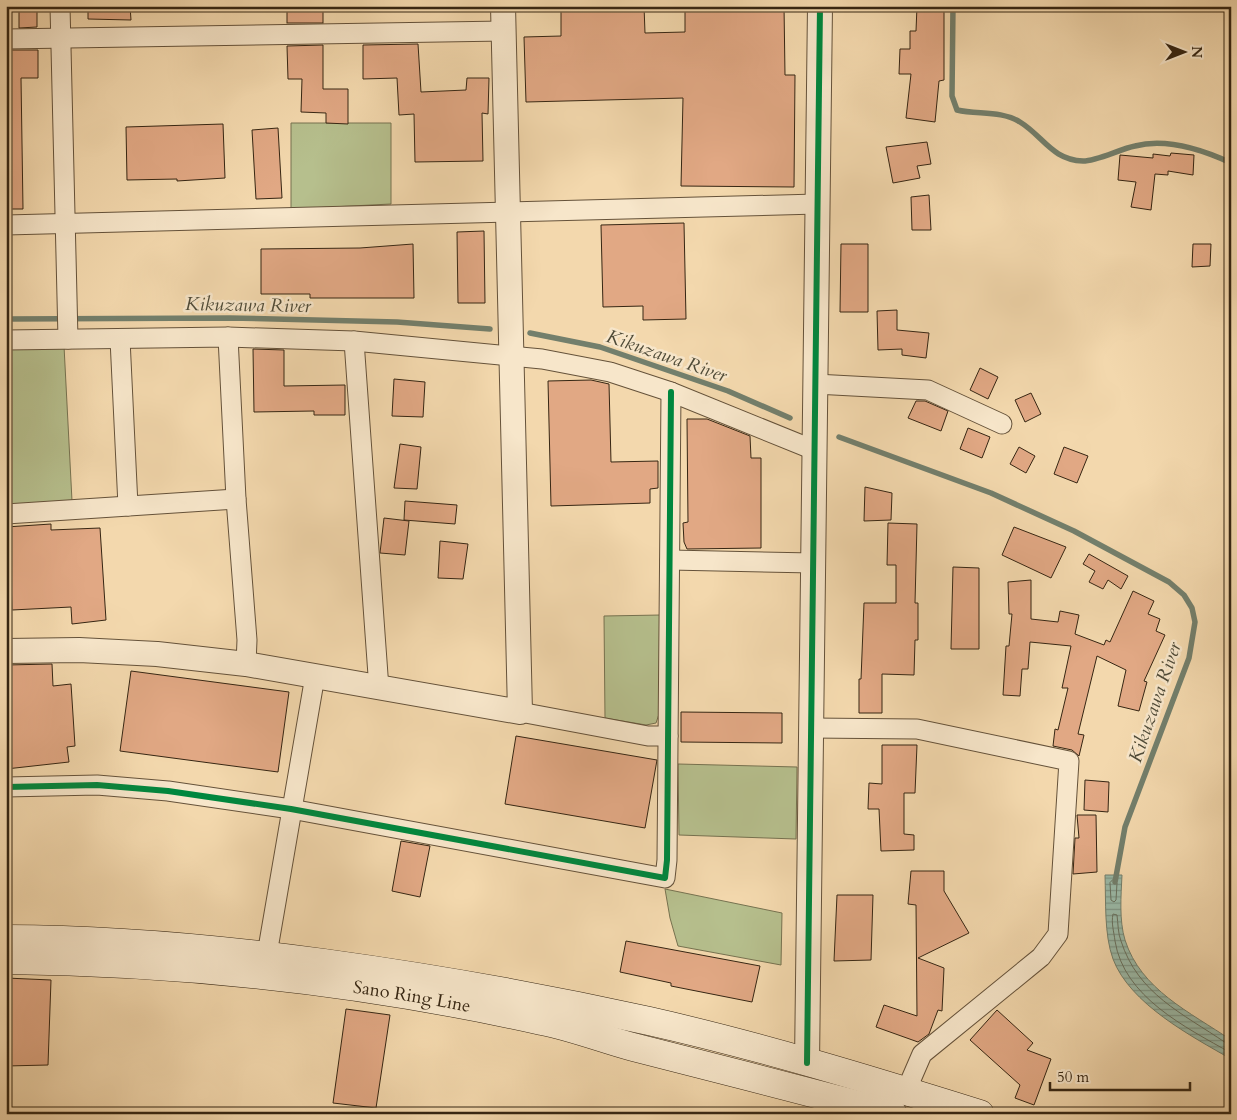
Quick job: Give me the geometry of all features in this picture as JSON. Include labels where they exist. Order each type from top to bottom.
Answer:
[{"type":"main road","name":"Sano Ring Line","points":[[6,939],[71,939],[134,943],[265,966],[544,1021],[630,1046],[806,1102],[899,1102]]},
{"type":"main road","name":"Sano Ring Line","points":[[6,960],[265,966],[428,978],[651,1021],[807,1063],[899,1102]]},
{"type":"main road","points":[[806,1102],[807,1063]]},
{"type":"main road","points":[[899,1102],[980,1114]]},
{"type":"street","points":[[60,6],[68,335]]},
{"type":"street","points":[[504,6],[520,712]]},
{"type":"street","points":[[807,1063],[820,6]]},
{"type":"street","points":[[6,39],[504,31]]},
{"type":"street","points":[[6,225],[817,204]]},
{"type":"street","points":[[6,340],[68,335],[120,339],[228,338],[354,341],[511,355],[610,372],[671,392],[814,450]]},
{"type":"street","points":[[228,338],[236,499],[247,640],[246,664]]},
{"type":"street","points":[[120,339],[128,506]]},
{"type":"street","points":[[354,341],[379,689]]},
{"type":"street","points":[[815,384],[928,390],[1002,424]]},
{"type":"street","points":[[6,786],[106,786],[168,791],[291,809],[665,878],[668,860],[671,392]]},
{"type":"street","points":[[6,514],[236,499]]},
{"type":"street","points":[[670,560],[813,563]]},
{"type":"street","points":[[6,651],[79,650],[157,654],[246,664],[648,736],[668,736]]},
{"type":"street","points":[[265,966],[314,676]]},
{"type":"street","points":[[811,728],[917,730],[1069,761],[1058,934],[1041,957],[922,1054],[899,1102]]},
{"type":"green space","points":[[291,123],[391,123],[391,204],[291,209]]},
{"type":"green space","points":[[64,346],[72,501],[6,506],[6,348]]},
{"type":"green space","points":[[661,615],[659,714],[656,723],[646,725],[605,718],[604,616]]},
{"type":"green space","points":[[678,764],[797,767],[796,839],[679,835]]},
{"type":"green space","points":[[665,889],[782,913],[781,965],[678,946],[670,918]]},
{"type":"water","points":[[1105,875],[1122,875],[1122,924],[1125,940],[1132,958],[1155,986],[1169,998],[1231,1040],[1231,1059],[1163,1017],[1133,990],[1121,975],[1113,959],[1108,939]]},
{"type":"building","points":[[19,6],[37,6],[37,27],[19,28]]},
{"type":"building","points":[[88,6],[130,6],[131,20],[88,19]]},
{"type":"building","points":[[287,6],[323,6],[323,23],[287,23]]},
{"type":"building","points":[[561,6],[644,6],[645,33],[685,32],[685,6],[784,6],[785,75],[795,75],[794,187],[681,186],[683,98],[526,102],[524,37],[561,36]]},
{"type":"building","points":[[917,6],[944,7],[944,80],[939,81],[935,122],[906,118],[911,74],[899,74],[900,49],[910,49],[910,31],[916,31]]},
{"type":"building","points":[[418,44],[421,92],[466,90],[467,78],[489,78],[488,114],[482,113],[483,161],[415,162],[414,114],[399,115],[397,78],[363,79],[363,45]]},
{"type":"building","points":[[323,45],[323,89],[348,89],[348,124],[326,123],[326,113],[301,112],[302,79],[288,79],[287,46]]},
{"type":"building","points":[[6,50],[38,50],[38,78],[21,78],[23,209],[6,209]]},
{"type":"building","points":[[223,124],[225,178],[177,181],[177,179],[127,180],[126,127]]},
{"type":"building","points":[[278,128],[282,198],[256,199],[252,130]]},
{"type":"building","points":[[927,142],[931,164],[917,166],[920,178],[893,183],[886,147]]},
{"type":"building","points":[[1171,153],[1194,155],[1193,175],[1168,171],[1168,175],[1155,174],[1151,210],[1131,207],[1136,182],[1118,180],[1120,155],[1153,158],[1153,154],[1170,156]]},
{"type":"building","points":[[929,195],[931,230],[912,230],[911,197]]},
{"type":"building","points":[[684,223],[686,319],[643,320],[643,306],[603,307],[601,225]]},
{"type":"building","points":[[484,231],[485,303],[458,303],[457,232]]},
{"type":"building","points":[[413,244],[414,298],[310,298],[310,294],[261,294],[261,249],[360,248]]},
{"type":"building","points":[[841,244],[868,244],[868,312],[840,312]]},
{"type":"building","points":[[1193,244],[1211,244],[1210,266],[1192,267]]},
{"type":"building","points":[[897,310],[897,330],[929,333],[926,358],[902,355],[902,349],[878,350],[877,311]]},
{"type":"building","points":[[253,349],[284,350],[284,386],[345,385],[345,415],[314,415],[314,411],[254,412]]},
{"type":"building","points":[[980,368],[998,377],[988,399],[970,390]]},
{"type":"building","points":[[394,379],[425,382],[423,417],[392,416]]},
{"type":"building","points":[[591,380],[609,384],[611,462],[658,461],[658,488],[650,489],[650,503],[551,506],[548,381]]},
{"type":"building","points":[[1031,393],[1041,414],[1025,422],[1015,400]]},
{"type":"building","points":[[916,401],[925,401],[948,411],[941,431],[908,418]]},
{"type":"building","points":[[687,419],[707,419],[750,436],[751,458],[761,458],[761,548],[687,549],[684,542],[683,523],[688,522]]},
{"type":"building","points":[[968,428],[990,437],[982,458],[960,449]]},
{"type":"building","points":[[400,444],[421,447],[417,489],[394,488]]},
{"type":"building","points":[[1019,447],[1035,456],[1026,473],[1010,464]]},
{"type":"building","points":[[1064,447],[1088,456],[1077,483],[1054,474]]},
{"type":"building","points":[[865,487],[892,493],[891,520],[864,521]]},
{"type":"building","points":[[405,501],[457,505],[455,524],[404,520]]},
{"type":"building","points":[[384,518],[409,521],[405,555],[380,553]]},
{"type":"building","points":[[888,523],[917,524],[915,603],[918,603],[918,640],[915,640],[914,675],[882,674],[882,713],[859,713],[859,679],[861,679],[864,603],[896,603],[896,565],[887,565]]},
{"type":"building","points":[[51,524],[51,530],[100,528],[106,620],[72,624],[71,607],[12,610],[11,576],[6,576],[6,527]]},
{"type":"building","points":[[1014,527],[1066,547],[1051,578],[1002,555]]},
{"type":"building","points":[[440,541],[468,544],[463,579],[438,578]]},
{"type":"building","points":[[1089,554],[1128,576],[1121,589],[1108,580],[1103,589],[1089,582],[1095,571],[1083,564]]},
{"type":"building","points":[[953,567],[979,568],[979,649],[951,649]]},
{"type":"building","points":[[1031,580],[1031,619],[1058,622],[1060,611],[1079,615],[1075,634],[1104,645],[1106,640],[1110,642],[1133,591],[1154,601],[1148,614],[1160,619],[1156,631],[1165,635],[1144,681],[1147,682],[1139,711],[1118,706],[1126,670],[1097,656],[1078,734],[1084,735],[1079,756],[1072,750],[1053,746],[1055,729],[1058,730],[1068,688],[1062,688],[1071,646],[1030,642],[1028,669],[1022,669],[1020,696],[1003,695],[1006,646],[1009,646],[1012,614],[1009,614],[1008,582]]},
{"type":"building","points":[[52,664],[53,686],[71,684],[75,746],[67,747],[69,762],[6,769],[6,665]]},
{"type":"building","points":[[131,671],[289,692],[278,772],[120,751]]},
{"type":"building","points":[[681,712],[782,713],[782,743],[681,742]]},
{"type":"building","points":[[516,736],[657,760],[645,828],[505,804]]},
{"type":"building","points":[[882,745],[917,745],[915,793],[904,793],[904,834],[914,835],[914,850],[881,851],[879,809],[868,809],[869,783],[882,784]]},
{"type":"building","points":[[1085,780],[1109,782],[1108,812],[1084,810]]},
{"type":"building","points":[[1077,815],[1096,815],[1097,872],[1073,874],[1075,838],[1079,838]]},
{"type":"building","points":[[401,841],[430,846],[420,897],[392,891]]},
{"type":"building","points":[[911,871],[944,871],[944,891],[969,933],[918,958],[944,968],[942,1011],[938,1010],[929,1034],[918,1042],[876,1027],[884,1005],[917,1016],[916,905],[908,904]]},
{"type":"building","points":[[837,895],[873,895],[871,960],[834,961]]},
{"type":"building","points":[[626,941],[760,966],[752,1002],[671,986],[671,983],[620,972]]},
{"type":"building","points":[[6,978],[51,980],[48,1065],[6,1066]]},
{"type":"building","points":[[346,1009],[390,1015],[376,1108],[333,1103]]},
{"type":"building","points":[[997,1010],[1033,1043],[1027,1050],[1051,1059],[1034,1105],[1015,1098],[1020,1085],[970,1040]]},
{"type":"waterway","points":[[953,6],[952,96],[957,110],[997,114],[1012,118],[1028,128],[1056,152],[1072,160],[1089,160],[1135,146],[1159,143],[1196,150],[1231,163]]},
{"type":"waterway","name":"Kikuzawa River","points":[[6,319],[230,318],[397,322],[490,329]]},
{"type":"waterway","name":"Kikuzawa River","points":[[530,333],[600,347],[728,391],[790,418]]},
{"type":"waterway","name":"Kikuzawa River","points":[[839,437],[991,493],[1074,531],[1169,582],[1184,595],[1192,608],[1195,622],[1189,658],[1125,827],[1115,882]]},
{"type":"cycle path","points":[[807,1063],[820,6]]},
{"type":"cycle path","points":[[6,787],[97,785],[168,791],[291,809],[665,878],[667,860],[671,392]]}]
